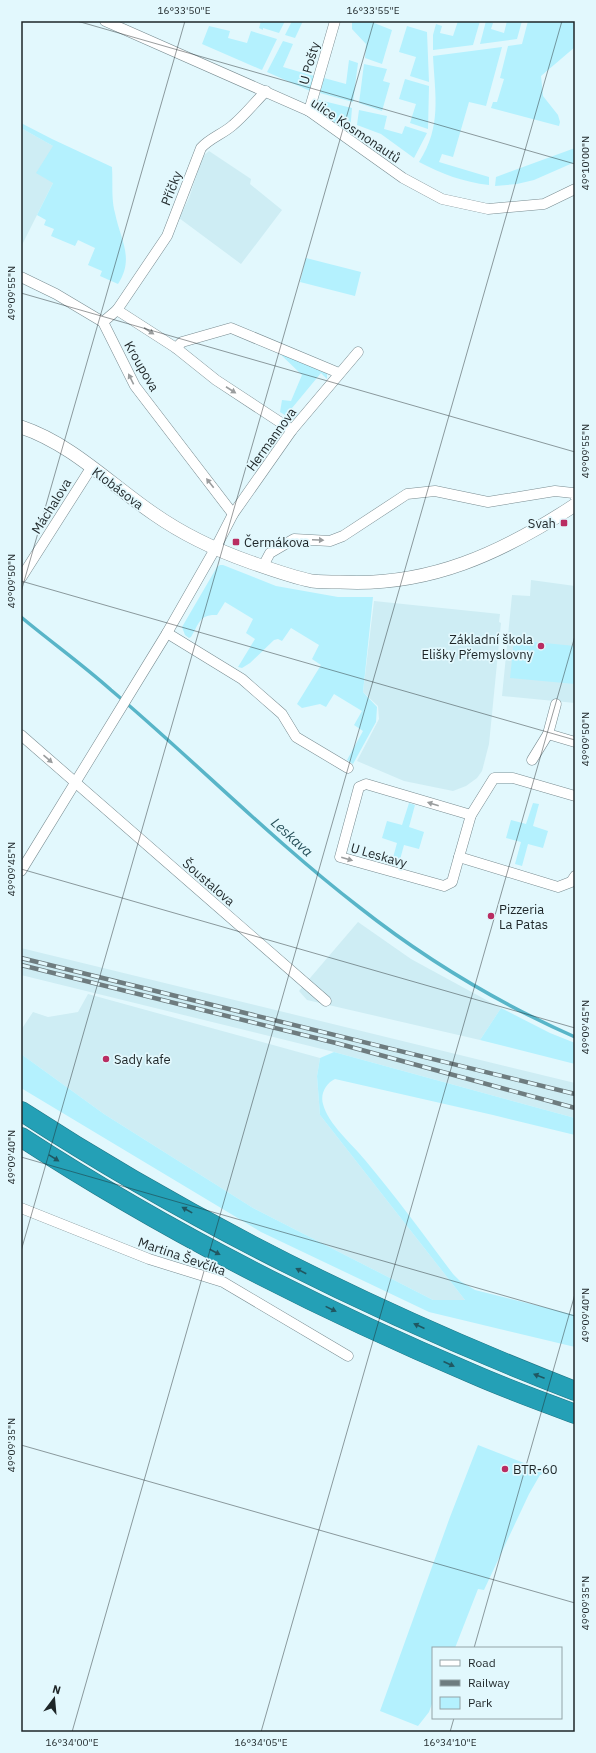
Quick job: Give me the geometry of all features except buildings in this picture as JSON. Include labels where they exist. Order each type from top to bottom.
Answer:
[{"type":"highway","points":[[21,1111],[138,1182],[229,1233],[307,1274],[433,1333],[575,1390]]},
{"type":"highway","points":[[21,1137],[127,1204],[216,1252],[380,1333],[474,1375],[575,1414]]},
{"type":"street","name":"ulice Kosmonautů","points":[[105,21],[122,24],[309,111],[403,178],[442,199],[488,209],[544,204],[575,189]]},
{"type":"street","name":"U Pošty","points":[[309,111],[335,21]]},
{"type":"street","name":"Příčky","points":[[103,322],[117,310],[167,236],[201,148],[209,140],[234,124],[266,91]]},
{"type":"street","points":[[21,277],[56,294],[103,322]]},
{"type":"street","points":[[117,310],[176,348],[216,380],[292,430]]},
{"type":"street","name":"Kroupova","points":[[103,322],[135,386],[234,514]]},
{"type":"street","points":[[176,348],[182,342],[231,328],[339,373]]},
{"type":"street","name":"Hermannova","points":[[215,549],[234,514],[292,430],[358,352]]},
{"type":"street","name":"Klobásova","points":[[21,427],[48,438],[155,515],[195,539],[215,549],[312,581],[360,584],[405,580],[451,569],[505,547],[575,505]]},
{"type":"street","name":"Máchalova","points":[[21,578],[91,468]]},
{"type":"street","points":[[263,566],[270,553],[294,540],[330,540],[343,536],[407,494],[435,491],[488,502],[555,491],[573,493],[575,496]]},
{"type":"street","points":[[21,871],[128,694],[167,633],[215,549]]},
{"type":"street","points":[[167,633],[242,679],[282,714],[296,737],[348,768]]},
{"type":"street","points":[[532,760],[548,734],[556,704]]},
{"type":"street","points":[[548,734],[575,742]]},
{"type":"street","name":"Šoustalova","points":[[21,735],[326,1001]]},
{"type":"street","name":"U Leskavy","points":[[471,815],[366,784],[359,787],[340,857],[444,886],[452,882],[471,815],[494,778],[512,778],[575,796]]},
{"type":"street","points":[[459,858],[558,887],[571,882],[575,876]]},
{"type":"street","name":"Martina Ševčíka","points":[[21,1208],[149,1259],[223,1282],[348,1356]]},
{"type":"shaded area","points":[[21,128],[53,146],[53,183],[21,247]]},
{"type":"shaded area","points":[[209,151],[251,179],[250,184],[282,210],[241,264],[179,218],[189,198],[203,156]]},
{"type":"shaded area","name":"Základní škola Elišky Přemyslovny","points":[[531,580],[575,586],[575,703],[502,696],[512,595],[530,596]]},
{"type":"shaded area","points":[[374,601],[500,614],[499,622],[501,623],[489,744],[482,771],[477,778],[466,786],[453,791],[404,781],[357,761],[379,719],[378,706],[363,692]]},
{"type":"shaded area","points":[[358,922],[411,959],[501,1008],[480,1040],[307,1000],[299,991]]},
{"type":"shaded area","points":[[21,948],[575,1083],[575,1118],[334,1052],[21,975]]},
{"type":"shaded area","points":[[88,994],[320,1058],[317,1076],[320,1115],[465,1300],[433,1300],[253,1208],[104,1114],[21,1054],[21,1030],[33,1012],[48,1017],[78,1012]]},
{"type":"green space","points":[[261,21],[285,21],[279,33],[259,28]]},
{"type":"green space","points":[[292,21],[303,21],[295,38],[285,35]]},
{"type":"green space","points":[[352,21],[369,21],[392,30],[382,64],[365,58],[366,44],[352,29]]},
{"type":"green space","points":[[458,21],[480,21],[473,45],[433,50],[433,35],[436,24],[442,26],[440,33],[453,36]]},
{"type":"green space","points":[[486,21],[493,23],[491,29],[504,33],[507,21],[522,21],[517,39],[480,44]]},
{"type":"green space","points":[[528,21],[573,21],[575,24],[575,47],[541,76],[543,96],[558,115],[560,122],[559,126],[491,108],[493,102],[497,102],[504,79],[500,78],[508,46],[522,44]]},
{"type":"green space","points":[[209,26],[230,31],[228,38],[247,43],[251,31],[277,39],[262,70],[202,44]]},
{"type":"green space","points":[[407,26],[427,32],[429,82],[410,76],[416,57],[399,52]]},
{"type":"green space","points":[[283,41],[293,44],[283,67],[314,76],[310,91],[267,72]]},
{"type":"green space","points":[[502,47],[486,106],[469,102],[453,157],[442,154],[439,162],[489,177],[489,185],[453,177],[419,162],[431,136],[434,123],[436,98],[433,56]]},
{"type":"green space","points":[[349,60],[358,63],[353,102],[320,93],[324,78],[346,84]]},
{"type":"green space","points":[[364,64],[387,69],[383,81],[390,83],[382,111],[359,103]]},
{"type":"green space","points":[[405,79],[429,86],[428,129],[410,123],[416,104],[399,99]]},
{"type":"green space","points":[[319,100],[352,108],[350,132],[330,119],[322,111]]},
{"type":"green space","points":[[359,110],[387,116],[384,129],[402,134],[405,126],[427,133],[414,158],[381,134],[357,125]]},
{"type":"green space","points":[[21,123],[112,167],[114,208],[126,257],[123,275],[118,284],[100,276],[102,271],[88,265],[95,248],[78,240],[75,246],[51,236],[54,229],[44,225],[46,220],[37,215],[53,183],[36,173],[53,146],[21,128]]},
{"type":"green space","points":[[575,148],[575,162],[534,180],[517,184],[495,186],[496,177]]},
{"type":"green space","points":[[306,258],[361,272],[355,296],[300,282]]},
{"type":"green space","points":[[277,351],[327,373],[327,379],[321,373],[292,408],[299,414],[293,419],[292,417],[288,417],[280,412],[282,400],[291,401],[302,375]]},
{"type":"green space","points":[[220,565],[276,586],[338,597],[373,597],[363,692],[377,707],[376,722],[353,764],[347,760],[363,731],[354,725],[362,711],[334,694],[326,707],[320,704],[302,708],[297,704],[321,665],[312,659],[319,645],[291,628],[282,641],[278,639],[274,640],[250,663],[242,668],[238,667],[255,639],[246,633],[253,619],[225,602],[217,615],[206,616],[200,621],[191,637],[189,638],[185,635],[182,627],[217,567]]},
{"type":"green space","points":[[514,640],[575,646],[575,684],[510,678]]},
{"type":"green space","points":[[409,803],[415,805],[409,827],[424,832],[419,849],[404,845],[398,867],[391,865],[397,843],[382,838],[387,821],[402,825]]},
{"type":"green space","points":[[533,803],[539,804],[533,826],[548,831],[543,848],[528,844],[522,866],[515,864],[521,842],[506,838],[511,820],[526,824]]},
{"type":"green space","points":[[501,1008],[550,1033],[575,1043],[575,1064],[480,1040]]},
{"type":"green space","points":[[334,1052],[575,1118],[575,1135],[335,1079],[326,1086],[322,1096],[326,1111],[335,1126],[360,1154],[410,1216],[453,1274],[460,1281],[475,1290],[575,1315],[575,1347],[429,1312],[261,1232],[21,1088],[21,1054],[104,1114],[253,1208],[433,1300],[465,1300],[320,1115],[317,1076],[320,1058]]},
{"type":"green space","points":[[478,1445],[547,1472],[540,1475],[529,1494],[484,1590],[478,1589],[455,1647],[432,1647],[432,1704],[429,1712],[418,1726],[380,1711],[450,1517]]},
{"type":"waterway","name":"Leskava","points":[[21,617],[89,671],[142,717],[295,855],[384,926],[436,962],[490,995],[575,1037]]},
{"type":"railway","points":[[21,958],[575,1094]]},
{"type":"railway","points":[[21,965],[336,1043],[575,1108]]},
{"type":"place","name":"Svah","points":[[564,523]]},
{"type":"place","name":"Čermákova","points":[[236,542]]},
{"type":"place","name":"Základní škola Elišky Přemyslovny","points":[[541,646]]},
{"type":"place","name":"Pizzeria La Patas","points":[[491,916]]},
{"type":"place","name":"Sady kafe","points":[[106,1059]]},
{"type":"place","name":"BTR-60","points":[[505,1469]]}]
